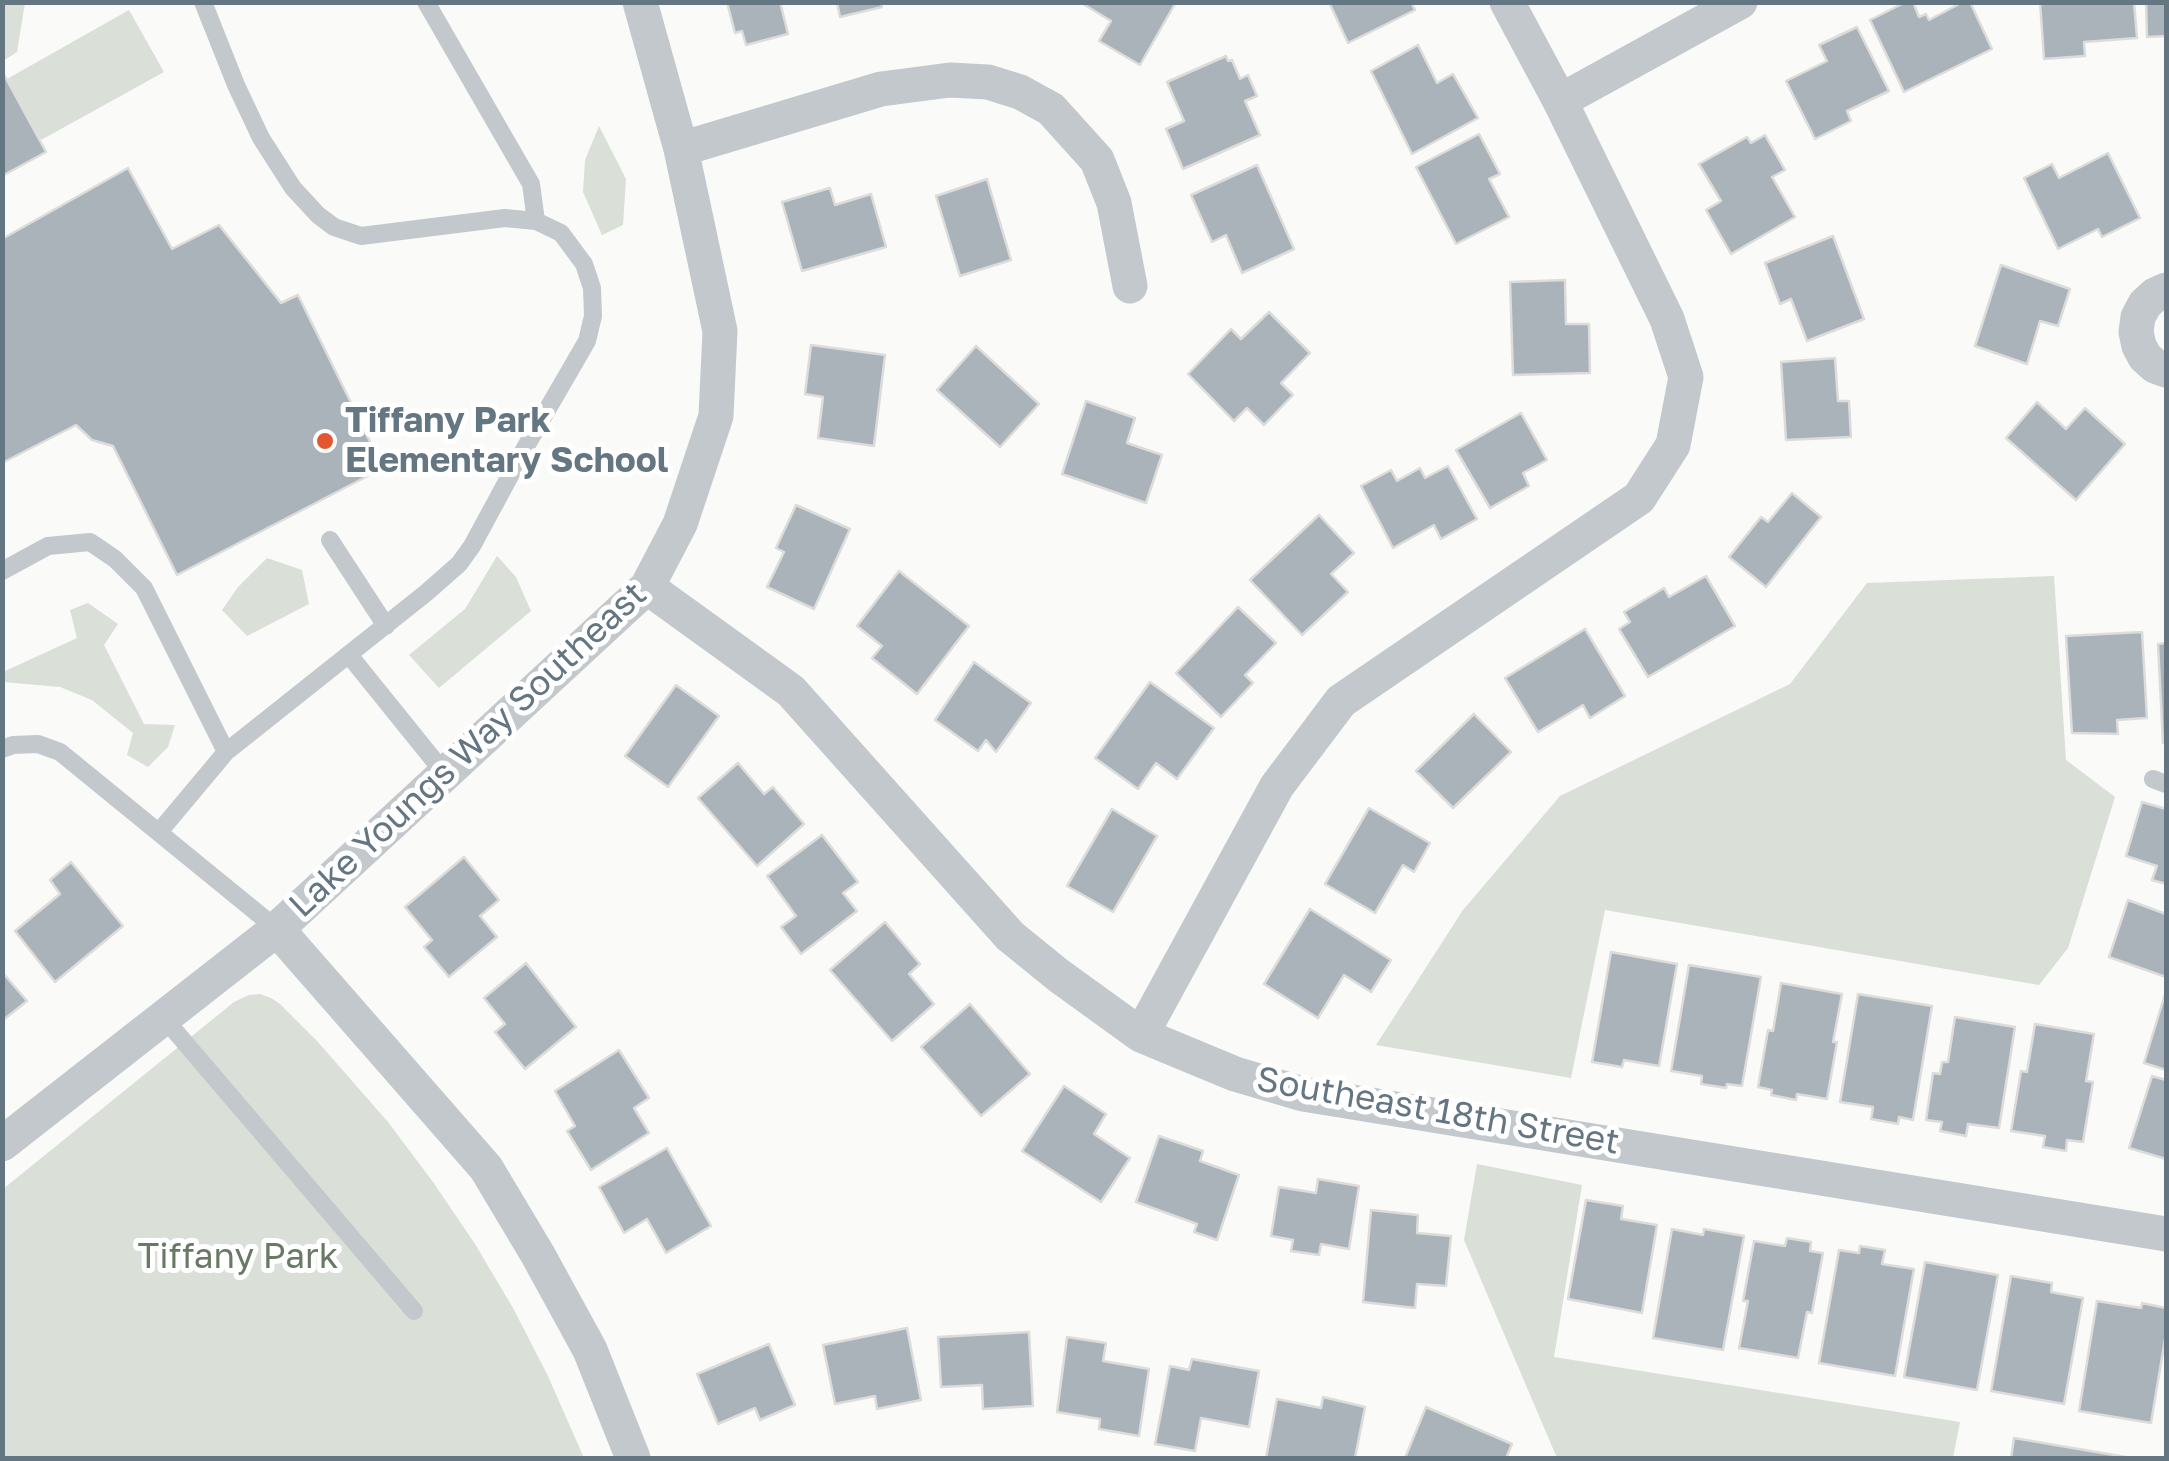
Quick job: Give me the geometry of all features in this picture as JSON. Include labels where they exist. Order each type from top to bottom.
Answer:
[{"type":"street","name":"Lake Youngs Way Southeast","points":[[2,1144],[277,930],[647,586],[680,524],[716,416],[720,331],[681,149],[640,2]]},
{"type":"street","points":[[1141,1035],[1277,786],[1342,701],[1640,498],[1673,445],[1686,377],[1667,319],[1508,2]]},
{"type":"street","points":[[1560,100],[1740,2]]},
{"type":"street","points":[[681,149],[881,89],[950,80],[988,82],[1020,92],[1051,110],[1098,160],[1114,203],[1130,286]]},
{"type":"street","points":[[2166,290],[2144,304],[2136,332],[2138,346],[2146,357],[2166,370]]},
{"type":"street","name":"Southeast 18th Street","points":[[647,586],[791,690],[1010,936],[1141,1035],[1235,1074],[1303,1094],[2166,1234]]},
{"type":"street","points":[[277,930],[486,1168],[590,1350],[633,1458]]},
{"type":"lane","points":[[159,832],[226,752],[459,564],[586,341],[593,316],[592,288],[584,264],[561,233],[536,221],[506,218],[361,236],[334,227],[318,215],[294,188],[261,138],[203,2]]},
{"type":"lane","points":[[426,2],[531,184],[536,221]]},
{"type":"lane","points":[[330,540],[386,626]]},
{"type":"lane","points":[[2,571],[48,546],[90,542],[115,560],[144,588],[226,752]]},
{"type":"lane","points":[[348,654],[445,774]]},
{"type":"lane","points":[[2,749],[38,744],[60,752],[277,930]]},
{"type":"lane","points":[[163,1017],[414,1311]]},
{"type":"green space","points":[[2,3],[25,3],[17,52],[3,61]]},
{"type":"green space","points":[[129,10],[164,72],[41,140],[7,79]]},
{"type":"green space","points":[[599,126],[626,179],[623,225],[602,235],[583,192],[585,160]]},
{"type":"green space","points":[[497,556],[516,577],[531,611],[439,688],[409,655],[465,609]]},
{"type":"green space","points":[[267,558],[302,570],[309,604],[247,636],[222,610]]},
{"type":"green space","points":[[2054,576],[2066,760],[2115,797],[2068,948],[2039,985],[1605,910],[1571,1078],[1376,1045],[1463,910],[1560,796],[1790,684],[1867,583]]},
{"type":"green space","points":[[88,603],[118,624],[104,645],[144,724],[175,725],[168,747],[148,767],[127,755],[133,733],[92,700],[60,687],[3,682],[3,672],[77,638],[70,610]]},
{"type":"green space","name":"Tiffany Park","points":[[260,994],[280,1004],[318,1042],[388,1122],[433,1182],[513,1308],[584,1458],[3,1458],[3,1189],[234,1002]]},
{"type":"green space","points":[[1477,1164],[1582,1185],[1554,1357],[1960,1422],[1953,1458],[1557,1458],[1464,1240]]},
{"type":"building","points":[[727,2],[780,2],[788,34],[746,45],[742,31],[735,33]]},
{"type":"building","points":[[837,2],[881,2],[882,7],[840,17]]},
{"type":"building","points":[[1080,2],[1176,2],[1140,65],[1099,41],[1111,21]]},
{"type":"building","points":[[1329,2],[1411,2],[1415,10],[1348,43]]},
{"type":"building","points":[[1913,2],[1919,17],[1926,14],[1929,20],[1970,2],[1992,49],[1904,92],[1870,20]]},
{"type":"building","points":[[2040,2],[2134,2],[2137,38],[2084,42],[2085,56],[2044,59]]},
{"type":"building","points":[[2146,2],[2166,2],[2166,36],[2147,37]]},
{"type":"building","points":[[1857,27],[1889,91],[1847,111],[1851,121],[1815,139],[1786,81],[1827,61],[1819,45]]},
{"type":"building","points":[[1418,45],[1437,83],[1453,74],[1478,118],[1412,154],[1371,71]]},
{"type":"building","points":[[1226,56],[1228,61],[1232,60],[1240,79],[1248,75],[1257,96],[1245,101],[1260,135],[1183,169],[1166,129],[1184,121],[1167,82]]},
{"type":"building","points":[[2,71],[46,152],[2,176]]},
{"type":"building","points":[[1479,134],[1500,174],[1489,179],[1509,217],[1456,244],[1416,167]]},
{"type":"building","points":[[1765,135],[1785,170],[1772,177],[1795,217],[1731,254],[1706,210],[1721,201],[1699,164],[1747,137],[1751,143]]},
{"type":"building","points":[[2108,153],[2140,218],[2102,237],[2098,229],[2058,249],[2024,178],[2052,164],[2059,178]]},
{"type":"building","points":[[1257,165],[1294,249],[1242,273],[1226,235],[1212,242],[1191,195]]},
{"type":"building","points":[[128,168],[172,249],[219,225],[281,303],[298,295],[383,468],[177,575],[113,446],[92,440],[76,425],[2,463],[2,239]]},
{"type":"building","points":[[987,179],[1011,260],[960,276],[936,196]]},
{"type":"building","points":[[830,188],[835,205],[871,194],[886,247],[802,271],[782,202]]},
{"type":"building","points":[[1833,236],[1864,319],[1807,341],[1791,299],[1780,304],[1765,263]]},
{"type":"building","points":[[2001,265],[2070,289],[2058,326],[2040,321],[2027,364],[1975,346]]},
{"type":"building","points":[[1565,280],[1566,324],[1589,324],[1590,373],[1513,375],[1510,282]]},
{"type":"building","points":[[1269,312],[1310,353],[1281,383],[1293,395],[1264,425],[1247,408],[1234,421],[1188,374],[1231,329],[1241,339]]},
{"type":"building","points":[[811,345],[885,355],[874,446],[818,438],[823,397],[805,394]]},
{"type":"building","points":[[976,346],[1039,404],[1000,447],[937,390]]},
{"type":"building","points":[[1835,358],[1838,401],[1849,401],[1851,437],[1786,440],[1781,362]]},
{"type":"building","points":[[1086,401],[1135,418],[1127,443],[1162,455],[1146,503],[1062,474]]},
{"type":"building","points":[[2037,402],[2066,429],[2085,408],[2125,444],[2076,500],[2006,438]]},
{"type":"building","points":[[1521,413],[1547,460],[1523,473],[1529,486],[1490,508],[1456,450]]},
{"type":"building","points":[[1448,466],[1477,519],[1441,539],[1434,525],[1393,548],[1361,486],[1391,470],[1397,481],[1420,468],[1425,478]]},
{"type":"building","points":[[1792,493],[1821,517],[1766,587],[1729,557],[1761,517],[1768,522]]},
{"type":"building","points":[[796,505],[850,529],[814,609],[767,587],[784,552],[776,548]]},
{"type":"building","points":[[1319,515],[1354,553],[1331,574],[1348,592],[1302,635],[1250,580]]},
{"type":"building","points":[[899,571],[969,626],[917,694],[872,658],[882,646],[857,626]]},
{"type":"building","points":[[1706,576],[1735,626],[1648,677],[1619,629],[1630,622],[1624,612],[1664,588],[1669,597]]},
{"type":"building","points":[[1238,607],[1276,643],[1245,675],[1253,683],[1221,717],[1176,673]]},
{"type":"building","points":[[1585,629],[1625,696],[1590,718],[1583,705],[1538,732],[1505,678]]},
{"type":"building","points":[[2142,632],[2147,718],[2117,720],[2118,734],[2072,733],[2066,636]]},
{"type":"building","points":[[2166,643],[2166,743],[2163,743],[2158,644]]},
{"type":"building","points":[[974,662],[1031,703],[996,752],[986,740],[978,751],[935,720]]},
{"type":"building","points":[[1150,682],[1214,728],[1177,779],[1156,763],[1138,789],[1095,758]]},
{"type":"building","points":[[676,685],[719,716],[668,787],[625,756]]},
{"type":"building","points":[[1474,714],[1511,752],[1453,808],[1416,771]]},
{"type":"building","points":[[738,763],[764,794],[773,787],[804,824],[757,866],[698,798]]},
{"type":"building","points":[[2142,802],[2166,809],[2166,884],[2152,880],[2157,866],[2126,856]]},
{"type":"building","points":[[1369,808],[1430,843],[1414,872],[1403,865],[1375,913],[1325,884]]},
{"type":"building","points":[[1112,809],[1157,836],[1113,912],[1067,886]]},
{"type":"building","points":[[822,835],[858,882],[843,893],[857,911],[801,954],[781,927],[796,916],[767,876]]},
{"type":"building","points":[[464,857],[499,900],[480,916],[497,937],[449,977],[424,947],[432,940],[405,907]]},
{"type":"building","points":[[71,862],[123,926],[55,982],[15,931],[60,894],[50,880]]},
{"type":"building","points":[[2128,900],[2166,914],[2166,977],[2109,957]]},
{"type":"building","points":[[1310,909],[1391,960],[1371,992],[1344,975],[1318,1018],[1264,984]]},
{"type":"building","points":[[885,922],[920,964],[909,974],[934,1004],[892,1041],[830,970]]},
{"type":"building","points":[[1611,952],[1677,964],[1659,1066],[1624,1060],[1622,1067],[1592,1062]]},
{"type":"building","points":[[526,963],[576,1027],[525,1069],[495,1032],[505,1024],[484,998]]},
{"type":"building","points":[[1689,965],[1761,977],[1742,1086],[1701,1084],[1702,1076],[1671,1071]]},
{"type":"building","points":[[2,972],[27,1001],[2,1021]]},
{"type":"building","points":[[1781,983],[1842,994],[1827,1099],[1797,1094],[1796,1100],[1771,1095],[1772,1090],[1758,1087]]},
{"type":"building","points":[[2166,991],[2166,1070],[2144,1063]]},
{"type":"building","points":[[1858,994],[1932,1006],[1913,1120],[1899,1117],[1898,1124],[1871,1119],[1873,1107],[1840,1102]]},
{"type":"building","points":[[970,1004],[1030,1074],[981,1116],[921,1047]]},
{"type":"building","points":[[1955,1017],[2015,1027],[1999,1128],[1968,1124],[1966,1136],[1940,1131],[1942,1122],[1926,1120],[1933,1073],[1940,1074],[1942,1062],[1948,1062]]},
{"type":"building","points":[[2035,1024],[2094,1034],[2086,1081],[2093,1082],[2083,1142],[2067,1140],[2066,1151],[2043,1147],[2045,1136],[2011,1131],[2021,1071],[2027,1072]]},
{"type":"building","points":[[619,1050],[649,1098],[634,1108],[649,1133],[591,1170],[567,1131],[575,1126],[555,1091]]},
{"type":"building","points":[[2152,1076],[2166,1080],[2166,1159],[2129,1148]]},
{"type":"building","points":[[1064,1086],[1106,1114],[1094,1134],[1130,1158],[1101,1202],[1022,1151]]},
{"type":"building","points":[[1159,1136],[1203,1151],[1200,1161],[1239,1175],[1217,1240],[1194,1232],[1197,1224],[1136,1202]]},
{"type":"building","points":[[667,1148],[711,1226],[666,1253],[647,1219],[624,1233],[599,1187]]},
{"type":"building","points":[[1318,1179],[1359,1186],[1349,1249],[1321,1244],[1319,1255],[1291,1251],[1293,1240],[1271,1236],[1279,1187],[1316,1193]]},
{"type":"building","points":[[1586,1200],[1623,1206],[1621,1219],[1657,1225],[1642,1313],[1568,1299]]},
{"type":"building","points":[[1371,1210],[1418,1215],[1417,1233],[1451,1236],[1446,1286],[1417,1284],[1415,1308],[1363,1302]]},
{"type":"building","points":[[1672,1229],[1703,1235],[1704,1229],[1744,1236],[1723,1350],[1653,1338]]},
{"type":"building","points":[[1787,1238],[1811,1242],[1810,1251],[1823,1253],[1812,1313],[1807,1312],[1798,1358],[1739,1348],[1754,1241],[1785,1246]]},
{"type":"building","points":[[1860,1246],[1885,1250],[1882,1264],[1914,1269],[1895,1376],[1819,1363],[1839,1250],[1859,1253]]},
{"type":"building","points":[[1925,1262],[1998,1275],[1977,1390],[1904,1377]]},
{"type":"building","points":[[2011,1276],[2052,1283],[2051,1292],[2083,1298],[2064,1404],[1991,1391]]},
{"type":"building","points":[[2097,1301],[2166,1308],[2166,1333],[2151,1423],[2079,1411]]},
{"type":"building","points":[[907,1328],[921,1400],[877,1409],[875,1396],[835,1404],[823,1345]]},
{"type":"building","points":[[1029,1332],[1033,1406],[983,1409],[982,1385],[941,1387],[938,1337]]},
{"type":"building","points":[[1067,1337],[1106,1343],[1103,1361],[1149,1369],[1139,1436],[1099,1429],[1100,1419],[1057,1412]]},
{"type":"building","points":[[769,1344],[795,1405],[760,1420],[755,1408],[718,1424],[697,1374]]},
{"type":"building","points":[[1192,1359],[1259,1371],[1249,1427],[1201,1418],[1195,1451],[1155,1444],[1170,1366],[1189,1370]]},
{"type":"building","points":[[1323,1397],[1365,1407],[1355,1458],[1266,1458],[1277,1399],[1321,1408]]},
{"type":"building","points":[[1426,1407],[1512,1444],[1506,1458],[1405,1458]]},
{"type":"building","points":[[2014,1438],[2126,1457],[2126,1458],[2011,1458]]},
{"type":"place","name":"Tiffany Park Elementary School","points":[[325,441]]}]
